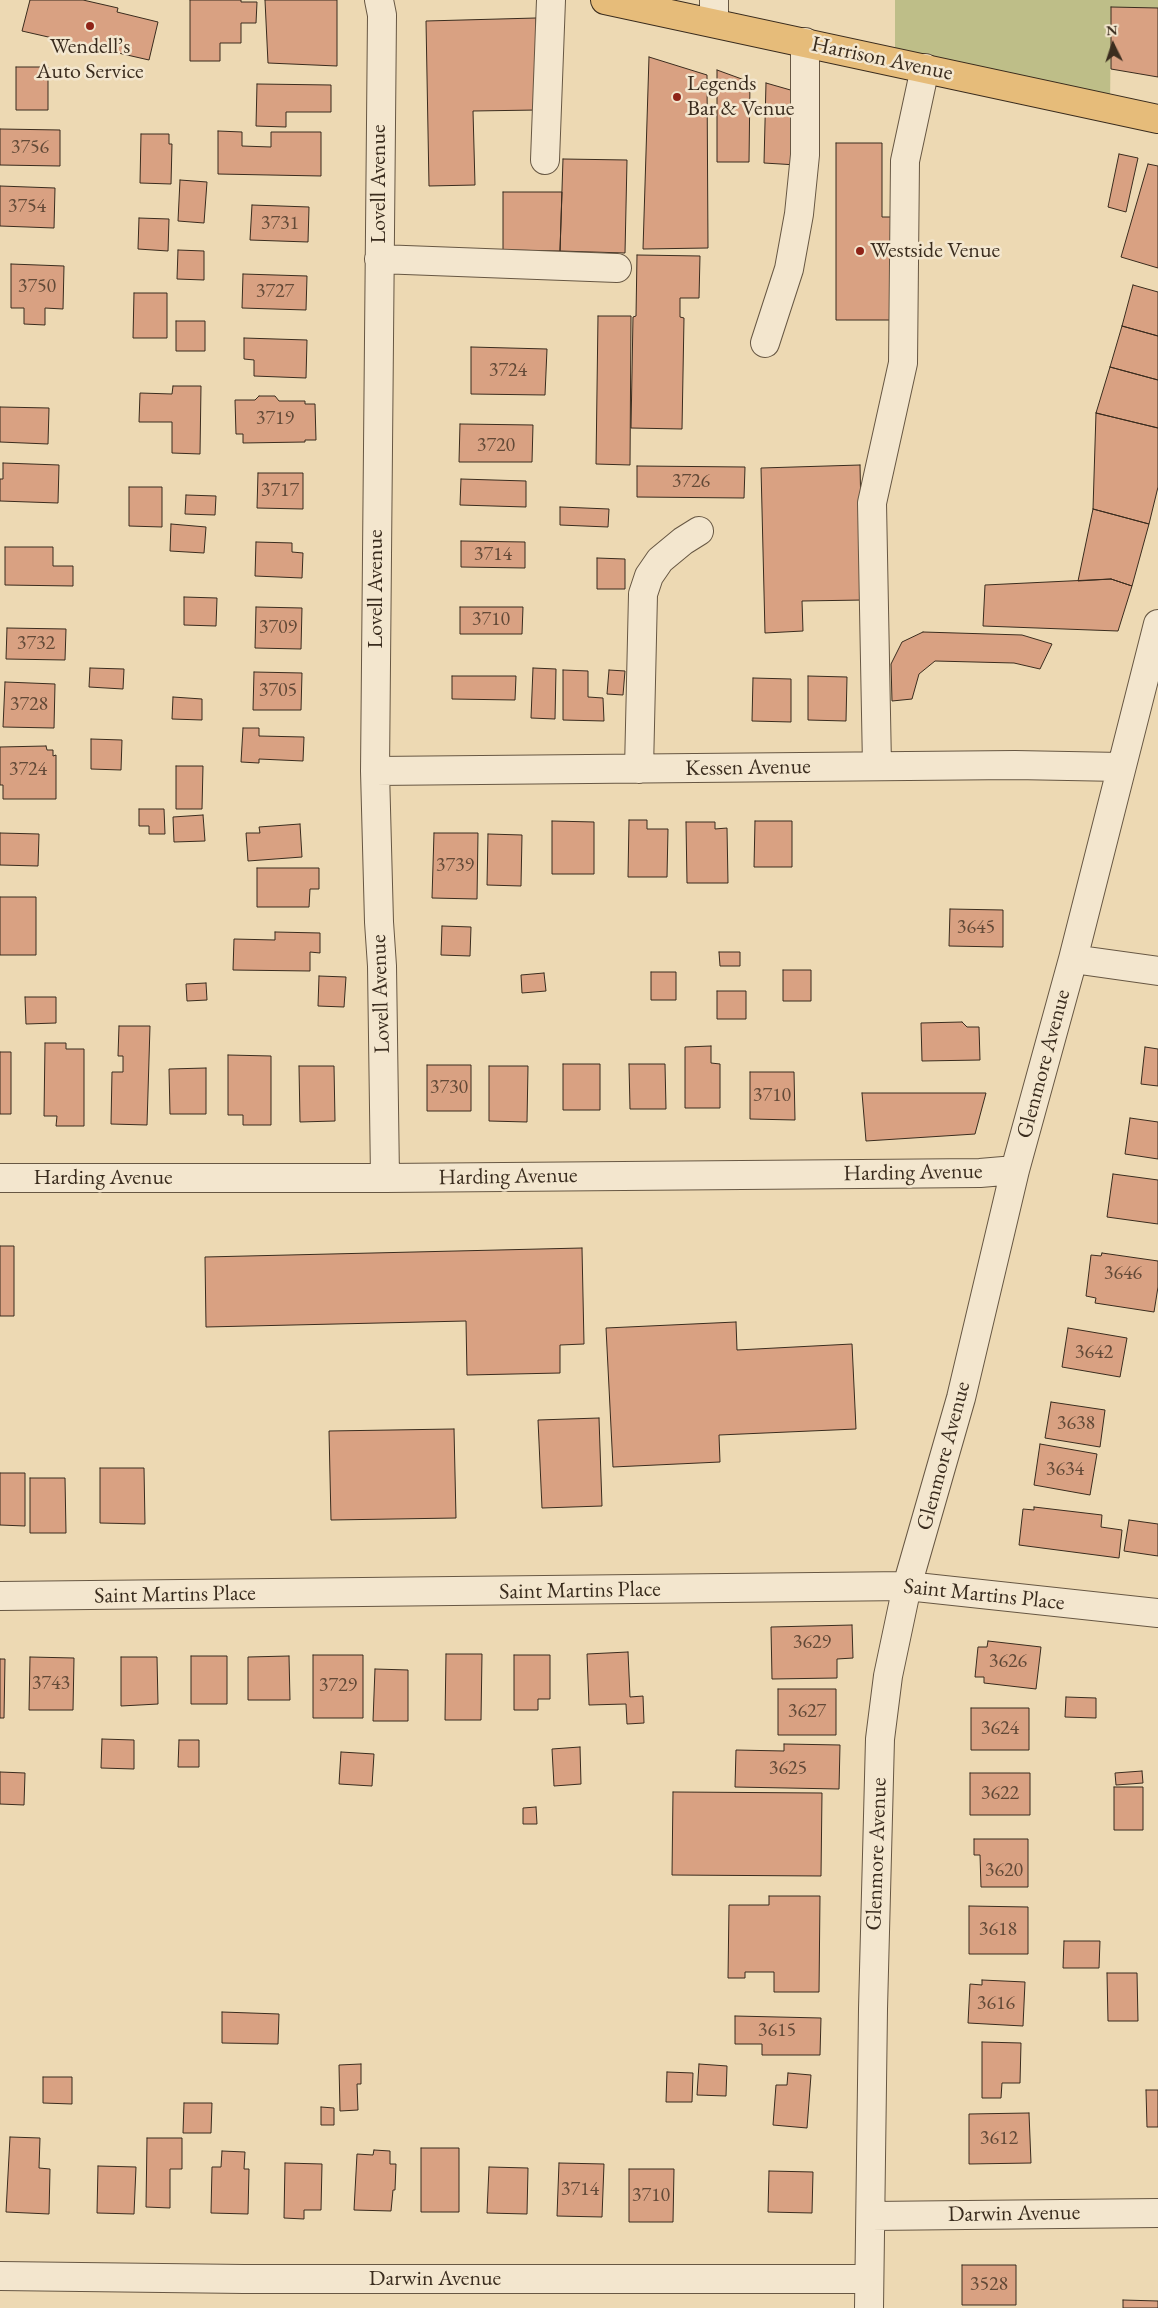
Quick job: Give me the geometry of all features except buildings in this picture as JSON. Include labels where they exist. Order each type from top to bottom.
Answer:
[{"type":"main road","name":"Harrison Avenue","points":[[605,0],[714,11],[805,42],[1158,119]]},
{"type":"street","name":"Lovell Avenue","points":[[380,0],[382,15],[375,771],[378,922],[382,966],[385,1178]]},
{"type":"street","points":[[545,160],[551,0]]},
{"type":"street","points":[[765,343],[789,270],[799,214],[805,155],[805,42]]},
{"type":"street","points":[[877,766],[872,503],[903,363],[906,161],[925,68]]},
{"type":"street","points":[[379,259],[617,268]]},
{"type":"street","points":[[639,769],[643,594],[649,576],[660,560],[683,540],[699,531]]},
{"type":"street","name":"Glenmore Avenue","points":[[869,2308],[873,1996],[880,1739],[888,1676],[907,1586],[961,1398],[1015,1170],[1073,959],[1158,624]]},
{"type":"street","name":"Kessen Avenue","points":[[375,771],[877,766],[1121,767]]},
{"type":"street","points":[[1073,959],[1158,971]]},
{"type":"street","name":"Harding Avenue","points":[[0,1178],[385,1178],[980,1173],[1015,1170]]},
{"type":"street","name":"Saint Martins Place","points":[[0,1596],[907,1586],[1158,1613]]},
{"type":"street","name":"Darwin Avenue","points":[[870,2216],[1158,2213]]},
{"type":"street","name":"Darwin Avenue","points":[[0,2276],[244,2279],[870,2279]]},
{"type":"green space","points":[[895,0],[1158,0],[1158,8],[1111,8],[1110,108],[895,61]]},
{"type":"place","name":"Wendell’s Auto Service","points":[[90,26]]},
{"type":"place","name":"Legends Bar & Venue","points":[[677,97]]},
{"type":"place","name":"Westside Venue","points":[[860,251]]}]
